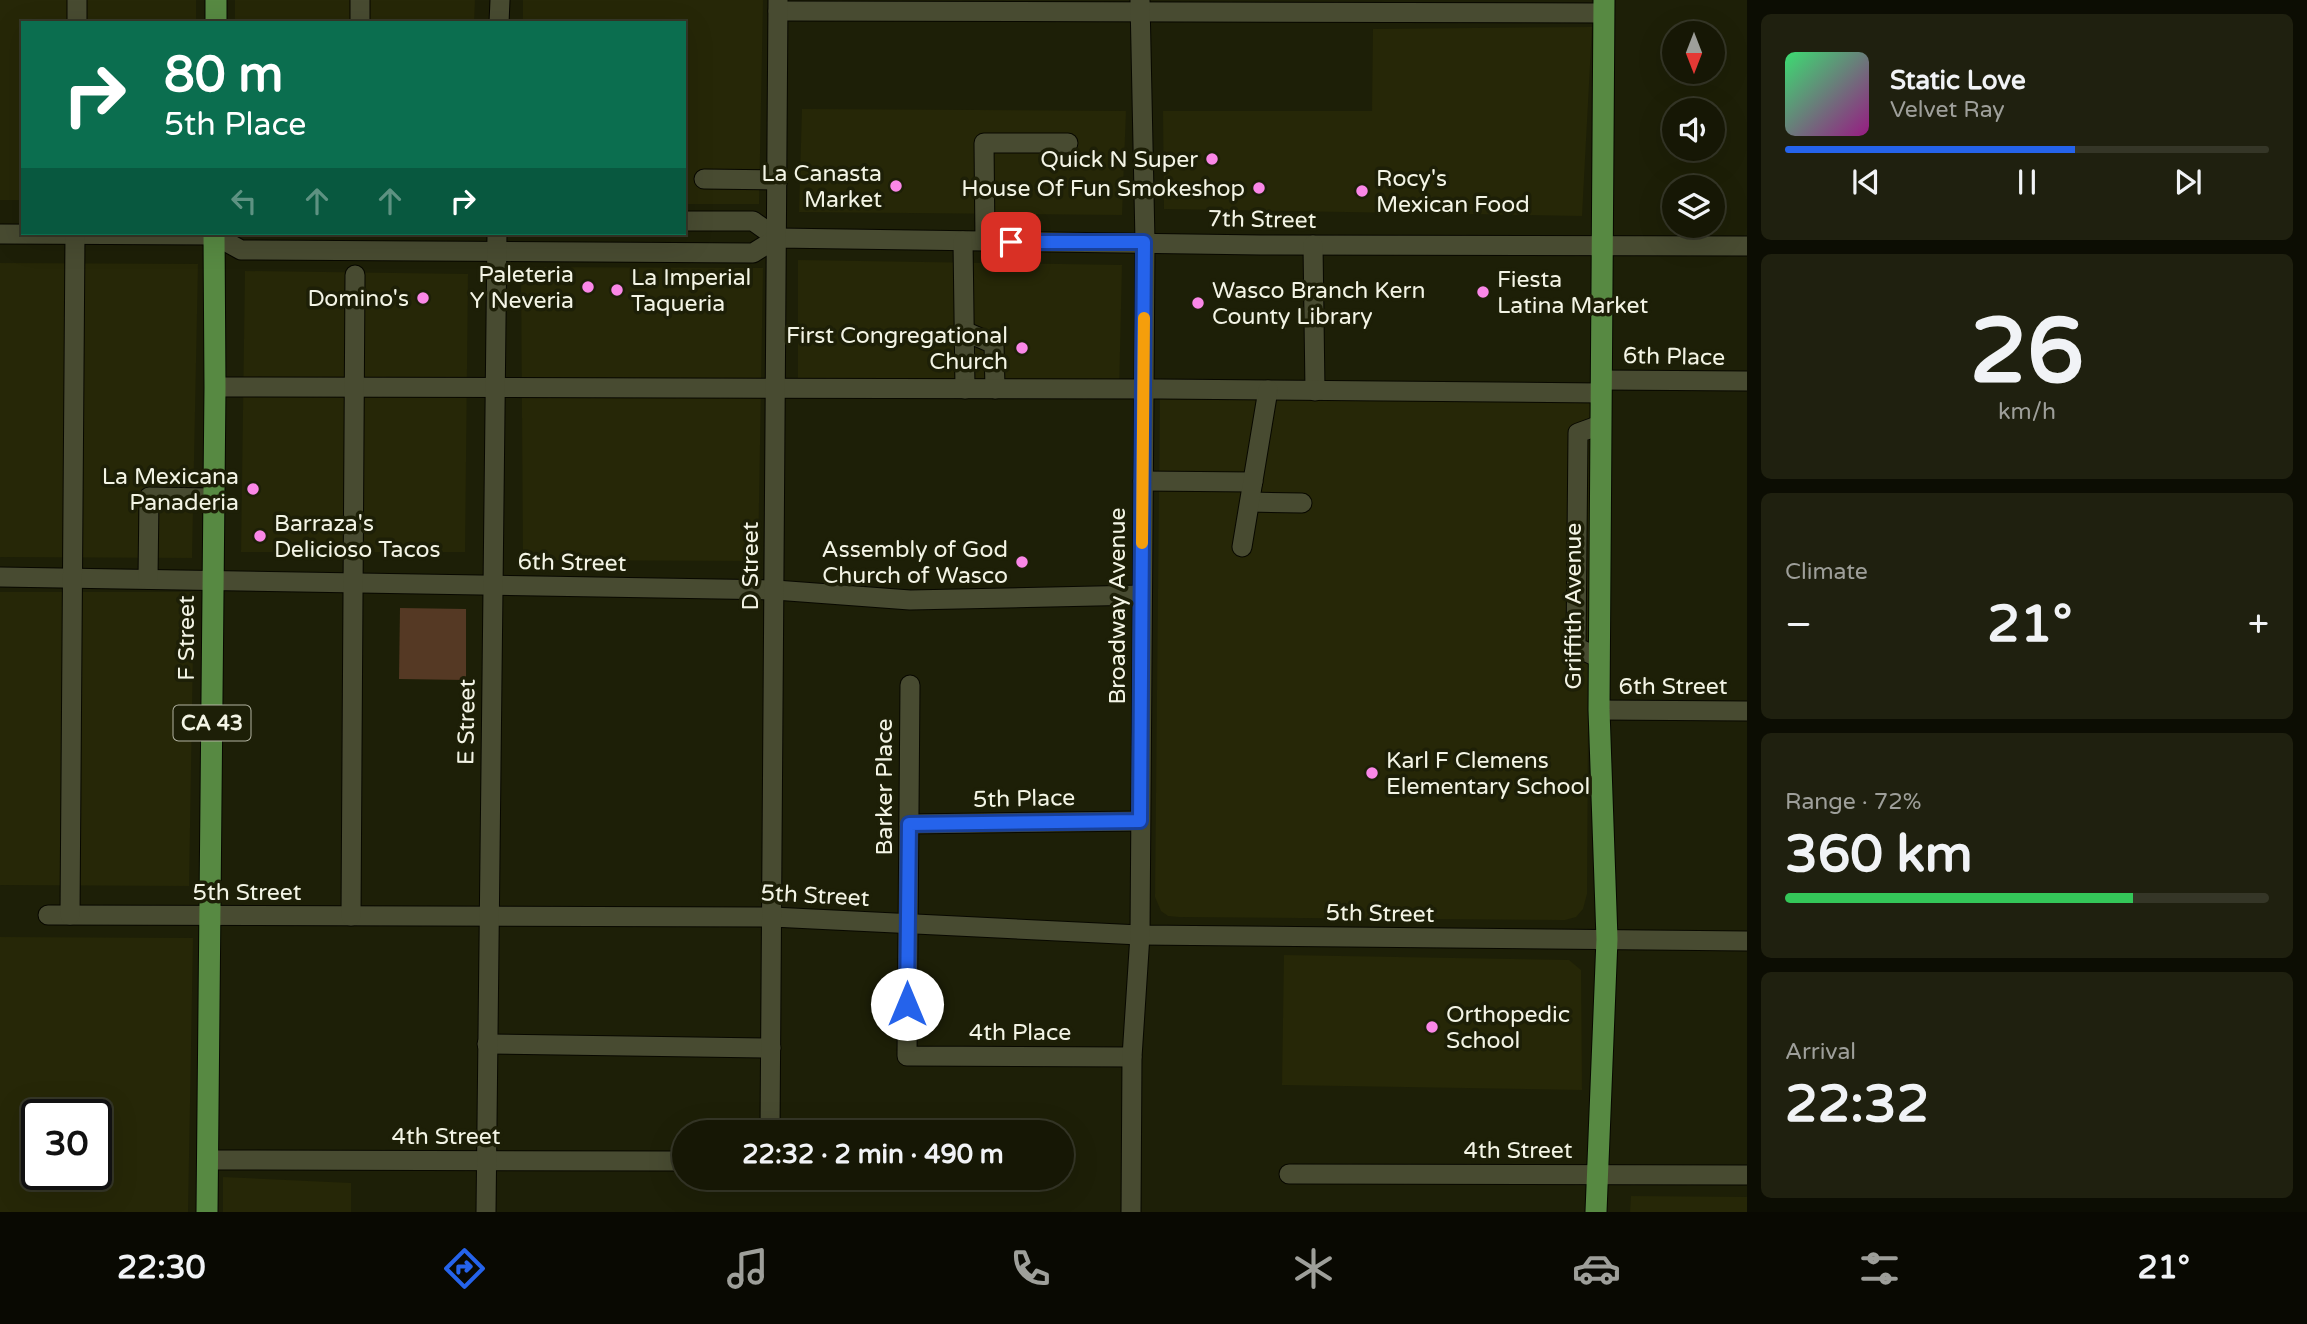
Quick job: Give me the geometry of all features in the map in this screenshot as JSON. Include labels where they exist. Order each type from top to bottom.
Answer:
[{"type":"main road","points":[[216,0],[216,21]]},
{"type":"main road","name":"Griffith Avenue","points":[[1596,1212],[1607,939],[1599,710],[1604,6]]},
{"type":"main road","name":"F Street","points":[[207,1212],[215,235]]},
{"type":"street","points":[[76,21],[77,0]]},
{"type":"street","points":[[360,0],[360,21]]},
{"type":"street","points":[[499,0],[499,21]]},
{"type":"street","points":[[778,5],[1604,6]]},
{"type":"street","name":"D Street","points":[[770,1120],[778,5]]},
{"type":"street","name":"Broadway Avenue","points":[[1131,1212],[1132,1057],[1140,935],[1144,242],[1140,6]]},
{"type":"street","points":[[985,241],[984,143],[1068,143]]},
{"type":"street","points":[[704,179],[778,180]]},
{"type":"street","name":"7th Street","points":[[686,221],[753,221],[777,238]]},
{"type":"street","name":"7th Street","points":[[0,234],[21,234]]},
{"type":"street","points":[[70,915],[75,235]]},
{"type":"street","name":"7th Street","points":[[218,235],[241,250],[497,242],[753,253],[777,238],[1313,245],[1747,246]]},
{"type":"street","points":[[962,241],[965,389]]},
{"type":"street","name":"E Street","points":[[486,1212],[497,242]]},
{"type":"street","points":[[1313,245],[1315,391]]},
{"type":"street","points":[[351,916],[355,275]]},
{"type":"street","points":[[964,331],[993,344],[995,389]]},
{"type":"street","name":"6th Place","points":[[215,387],[1315,391],[1747,381]]},
{"type":"street","points":[[1242,547],[1268,390]]},
{"type":"street","points":[[1143,481],[1253,482]]},
{"type":"street","points":[[148,579],[149,498],[214,499]]},
{"type":"street","points":[[1250,502],[1302,503]]},
{"type":"street","name":"6th Street","points":[[0,577],[775,590],[910,600],[1142,595]]},
{"type":"street","name":"Barker Place","points":[[907,1056],[910,685]]},
{"type":"street","name":"6th Street","points":[[1599,710],[1747,711]]},
{"type":"street","name":"5th Place","points":[[909,824],[1140,821]]},
{"type":"street","name":"5th Street","points":[[48,915],[772,917],[1140,935],[1747,941]]},
{"type":"street","points":[[487,1044],[771,1048]]},
{"type":"street","name":"4th Place","points":[[907,1056],[1132,1057]]},
{"type":"street","name":"4th Street","points":[[208,1160],[672,1161]]},
{"type":"street","name":"4th Street","points":[[1289,1174],[1747,1175]]},
{"type":"shaded area","points":[[0,0],[196,0],[196,21],[21,21],[21,200],[0,200]]},
{"type":"shaded area","points":[[235,0],[475,0],[474,21],[235,21]]},
{"type":"shaded area","points":[[523,0],[763,0],[759,204],[686,204],[686,21],[523,21]]},
{"type":"shaded area","points":[[1592,27],[1582,216],[1164,209],[1163,111],[1372,111],[1373,29]]},
{"type":"shaded area","points":[[802,109],[1126,111],[1122,215],[799,212]]},
{"type":"shaded area","points":[[798,260],[1122,265],[1119,394],[798,392]]},
{"type":"shaded area","points":[[0,263],[198,264],[192,558],[0,557]]},
{"type":"shaded area","points":[[521,267],[763,268],[758,561],[523,560]]},
{"type":"shaded area","points":[[245,271],[468,274],[465,552],[241,552]]},
{"type":"shaded area","name":"Karl F Clemens Elementary School","points":[[1160,389],[1590,393],[1587,894],[1583,909],[1576,917],[1565,920],[1179,917],[1168,916],[1161,911],[1155,897]]},
{"type":"shaded area","points":[[0,592],[194,592],[189,886],[0,885]]},
{"type":"shaded area","points":[[400,608],[466,609],[466,680],[399,679]]},
{"type":"shaded area","points":[[0,937],[193,938],[188,1212],[0,1212]]},
{"type":"shaded area","name":"Orthopedic School","points":[[1284,955],[1569,960],[1581,970],[1582,1090],[1282,1085]]},
{"type":"shaded area","points":[[223,1177],[351,1183],[351,1212],[223,1212]]},
{"type":"shaded area","points":[[1631,1196],[1747,1197],[1747,1212],[1630,1212]]},
{"type":"slow traffic","points":[[1142,543],[1144,318]]},
{"type":"place","name":"Quick N Super","points":[[1212,159]]},
{"type":"place","name":"La Canasta Market","points":[[896,186]]},
{"type":"place","name":"House Of Fun Smokeshop","points":[[1259,188]]},
{"type":"place","name":"Rocy's Mexican Food","points":[[1362,191]]},
{"type":"place","name":"Paleteria Y Neveria","points":[[588,287]]},
{"type":"place","name":"La Imperial Taqueria","points":[[617,290]]},
{"type":"place","name":"Fiesta Latina Market","points":[[1483,292]]},
{"type":"place","name":"Domino's","points":[[423,298]]},
{"type":"place","name":"Wasco Branch Kern County Library","points":[[1198,303]]},
{"type":"place","name":"First Congregational Church","points":[[1022,348]]},
{"type":"place","name":"La Mexicana Panaderia","points":[[253,489]]},
{"type":"place","name":"Barraza's Delicioso Tacos","points":[[260,536]]},
{"type":"place","name":"Assembly of God Church of Wasco","points":[[1022,562]]},
{"type":"place","name":"Karl F Clemens Elementary School","points":[[1372,773]]},
{"type":"place","name":"Orthopedic School","points":[[1432,1027]]},
{"type":"route","points":[[907,1004],[909,824],[1140,821],[1144,242],[1011,242]]}]
